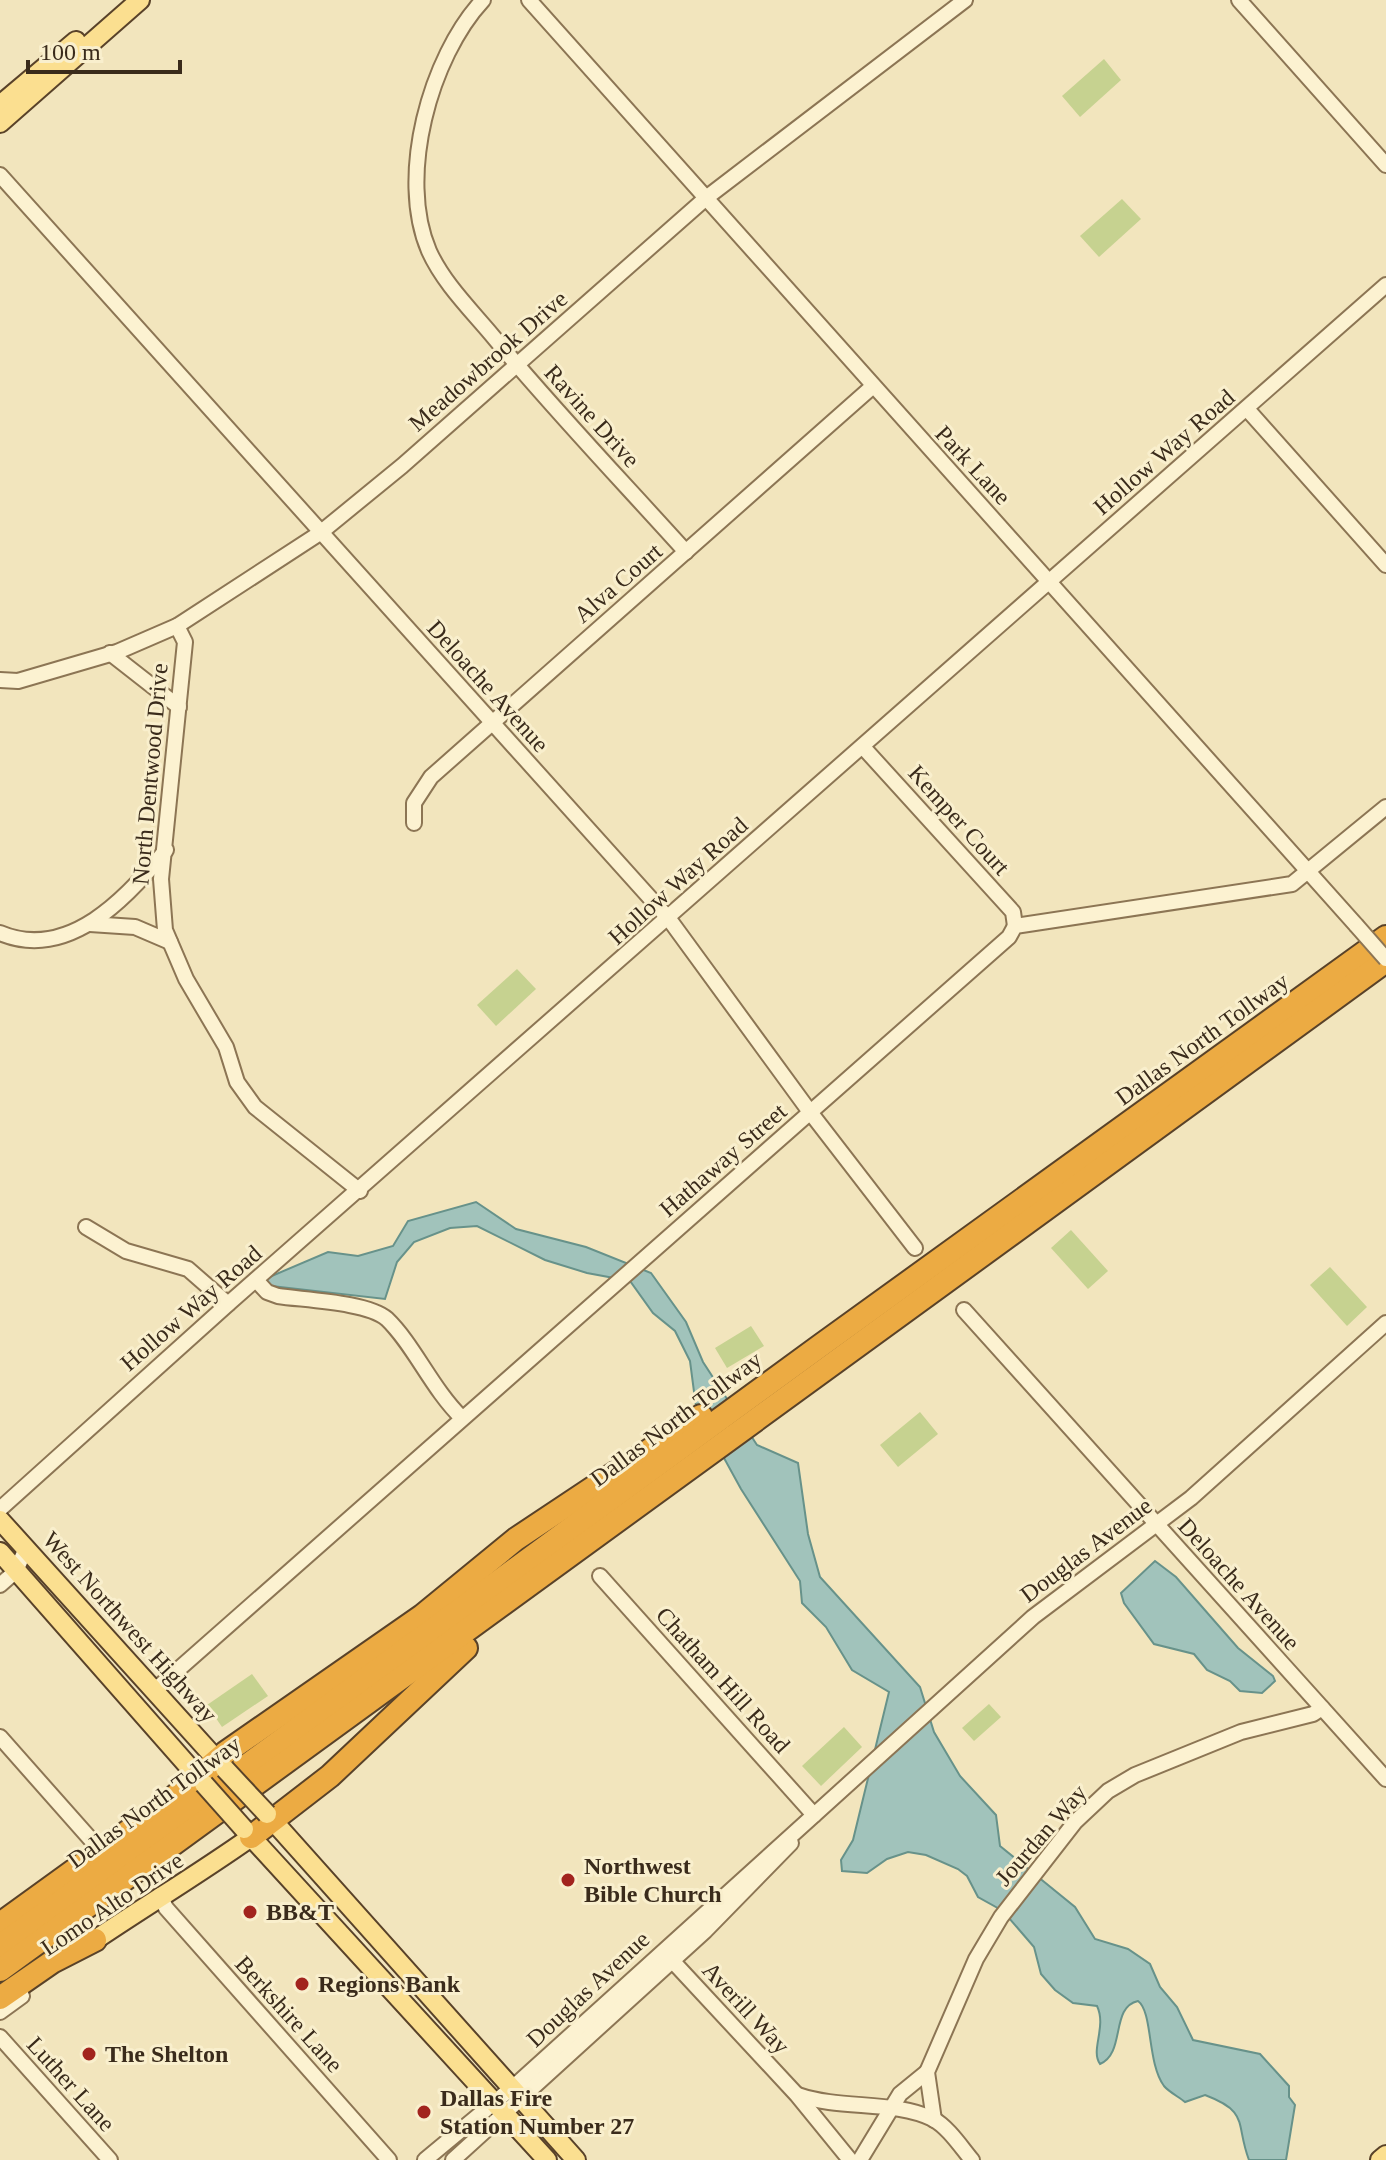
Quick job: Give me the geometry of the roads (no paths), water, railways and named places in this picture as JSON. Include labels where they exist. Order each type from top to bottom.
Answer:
[{"type":"highway","name":"Dallas North Tollway","points":[[0,1946],[820,1346],[1386,937]]},
{"type":"highway","name":"Dallas North Tollway","points":[[0,1970],[1386,960]]},
{"type":"highway","points":[[0,1924],[201,1781],[398,1634],[516,1539],[706,1413],[820,1346]]},
{"type":"highway","points":[[248,1833],[330,1776],[529,1587]]},
{"type":"highway","points":[[0,1998],[52,1962],[95,1940]]},
{"type":"main road","points":[[0,105],[133,1]]},
{"type":"main road","points":[[0,123],[133,1]]},
{"type":"main road","name":"West Northwest Highway","points":[[0,1520],[576,2160]]},
{"type":"main road","name":"West Northwest Highway","points":[[0,1552],[269,1857],[547,2160]]},
{"type":"main road","name":"Lomo Alto Drive","points":[[95,1940],[160,1895],[210,1868],[248,1833]]},
{"type":"main road","points":[[210,1868],[239,1857],[269,1857]]},
{"type":"main road","points":[[464,2070],[481,2056]]},
{"type":"main road","points":[[1380,2160],[1386,2155]]},
{"type":"street","name":"Ravine Drive","points":[[483,0],[447,55],[420,138],[416,194],[421,228],[436,265],[517,365],[686,552]]},
{"type":"street","name":"Park Lane","points":[[529,0],[1386,960]]},
{"type":"street","name":"Meadowbrook Drive","points":[[0,680],[18,681],[110,653],[177,626],[320,533],[706,198],[965,0]]},
{"type":"street","points":[[1239,0],[1386,165]]},
{"type":"street","name":"Deloache Avenue","points":[[0,175],[669,919],[810,1112],[915,1248]]},
{"type":"street","name":"Hollow Way Road","points":[[0,1509],[228,1304],[1386,285]]},
{"type":"street","name":"Alva Court","points":[[414,823],[414,803],[419,792],[491,722],[872,387]]},
{"type":"street","points":[[1247,409],[1386,565]]},
{"type":"street","name":"North Dentwood Drive","points":[[177,626],[185,642],[161,899],[170,942],[186,979],[226,1047],[237,1082],[255,1107],[360,1191]]},
{"type":"street","points":[[110,653],[179,707]]},
{"type":"street","name":"Kemper Court","points":[[863,747],[1013,912],[1015,926]]},
{"type":"street","points":[[1015,926],[1292,884],[1386,807]]},
{"type":"street","points":[[0,933],[36,938],[66,935],[89,924],[128,894],[166,850]]},
{"type":"street","points":[[89,924],[135,927],[170,942]]},
{"type":"street","name":"Hathaway Street","points":[[155,1690],[1009,937],[1015,926]]},
{"type":"street","points":[[86,1227],[126,1251],[188,1269],[228,1304]]},
{"type":"street","points":[[256,1280],[267,1292],[278,1296],[368,1309],[386,1318],[445,1402],[462,1418]]},
{"type":"street","name":"Deloache Avenue","points":[[964,1310],[1386,1779]]},
{"type":"street","name":"Douglas Avenue","points":[[425,2160],[515,2094],[735,1893],[814,1815],[1033,1617],[1157,1526],[1386,1323]]},
{"type":"street","points":[[0,1552],[26,1548]]},
{"type":"street","points":[[0,1585],[16,1571],[26,1548]]},
{"type":"street","name":"Chatham Hill Road","points":[[600,1576],[814,1815]]},
{"type":"street","name":"Jourdan Way","points":[[860,2160],[906,2088],[927,2072],[976,1959],[1001,1917],[1075,1822],[1122,1781],[1241,1732],[1313,1714],[1322,1708]]},
{"type":"street","points":[[0,1737],[5,1753],[93,1842]]},
{"type":"street","name":"Berkshire Lane","points":[[160,1895],[168,1910],[389,2160]]},
{"type":"street","name":"Lomo Alto Drive","points":[[0,2012],[95,1940]]},
{"type":"street","name":"Averill Way","points":[[667,1955],[797,2095],[850,2160]]},
{"type":"street","name":"Luther Lane","points":[[0,2037],[110,2160]]},
{"type":"street","points":[[927,2072],[934,2120]]},
{"type":"street","points":[[797,2095],[825,2104],[891,2108],[934,2120],[972,2160]]},
{"type":"street","name":"Douglas Avenue","points":[[453,2160],[499,2108]]},
{"type":"water","points":[[476,1202],[516,1229],[586,1247],[651,1273],[686,1322],[703,1362],[757,1445],[798,1463],[808,1534],[820,1577],[920,1687],[934,1732],[960,1776],[996,1815],[1000,1846],[1075,1907],[1095,1939],[1128,1949],[1150,1964],[1160,1987],[1177,2007],[1193,2040],[1260,2054],[1289,2086],[1289,2097],[1295,2105],[1286,2160],[1249,2160],[1239,2120],[1229,2107],[1205,2095],[1185,2102],[1164,2086],[1155,2065],[1146,2016],[1138,2001],[1129,2005],[1124,2012],[1113,2050],[1100,2064],[1097,2058],[1100,2014],[1097,2006],[1073,2003],[1055,1990],[1041,1974],[1034,1947],[1003,1911],[978,1897],[967,1876],[958,1869],[926,1855],[908,1852],[887,1859],[867,1873],[842,1871],[841,1860],[853,1840],[889,1692],[852,1670],[826,1627],[802,1603],[800,1581],[741,1489],[696,1407],[690,1361],[675,1331],[653,1313],[630,1281],[587,1273],[545,1260],[477,1226],[450,1228],[414,1242],[397,1262],[385,1299],[253,1284],[328,1252],[358,1256],[393,1246],[408,1221]]},
{"type":"water","points":[[1155,1561],[1176,1577],[1238,1648],[1273,1676],[1275,1681],[1262,1693],[1240,1691],[1230,1681],[1207,1670],[1194,1654],[1154,1644],[1124,1603],[1121,1593]]},
{"type":"place","name":"Northwest Bible Church","points":[[568,1880]]},
{"type":"place","name":"BB&T","points":[[250,1912]]},
{"type":"place","name":"Regions Bank","points":[[302,1984]]},
{"type":"place","name":"The Shelton","points":[[89,2054]]},
{"type":"place","name":"Dallas Fire Station Number 27","points":[[424,2112]]}]
